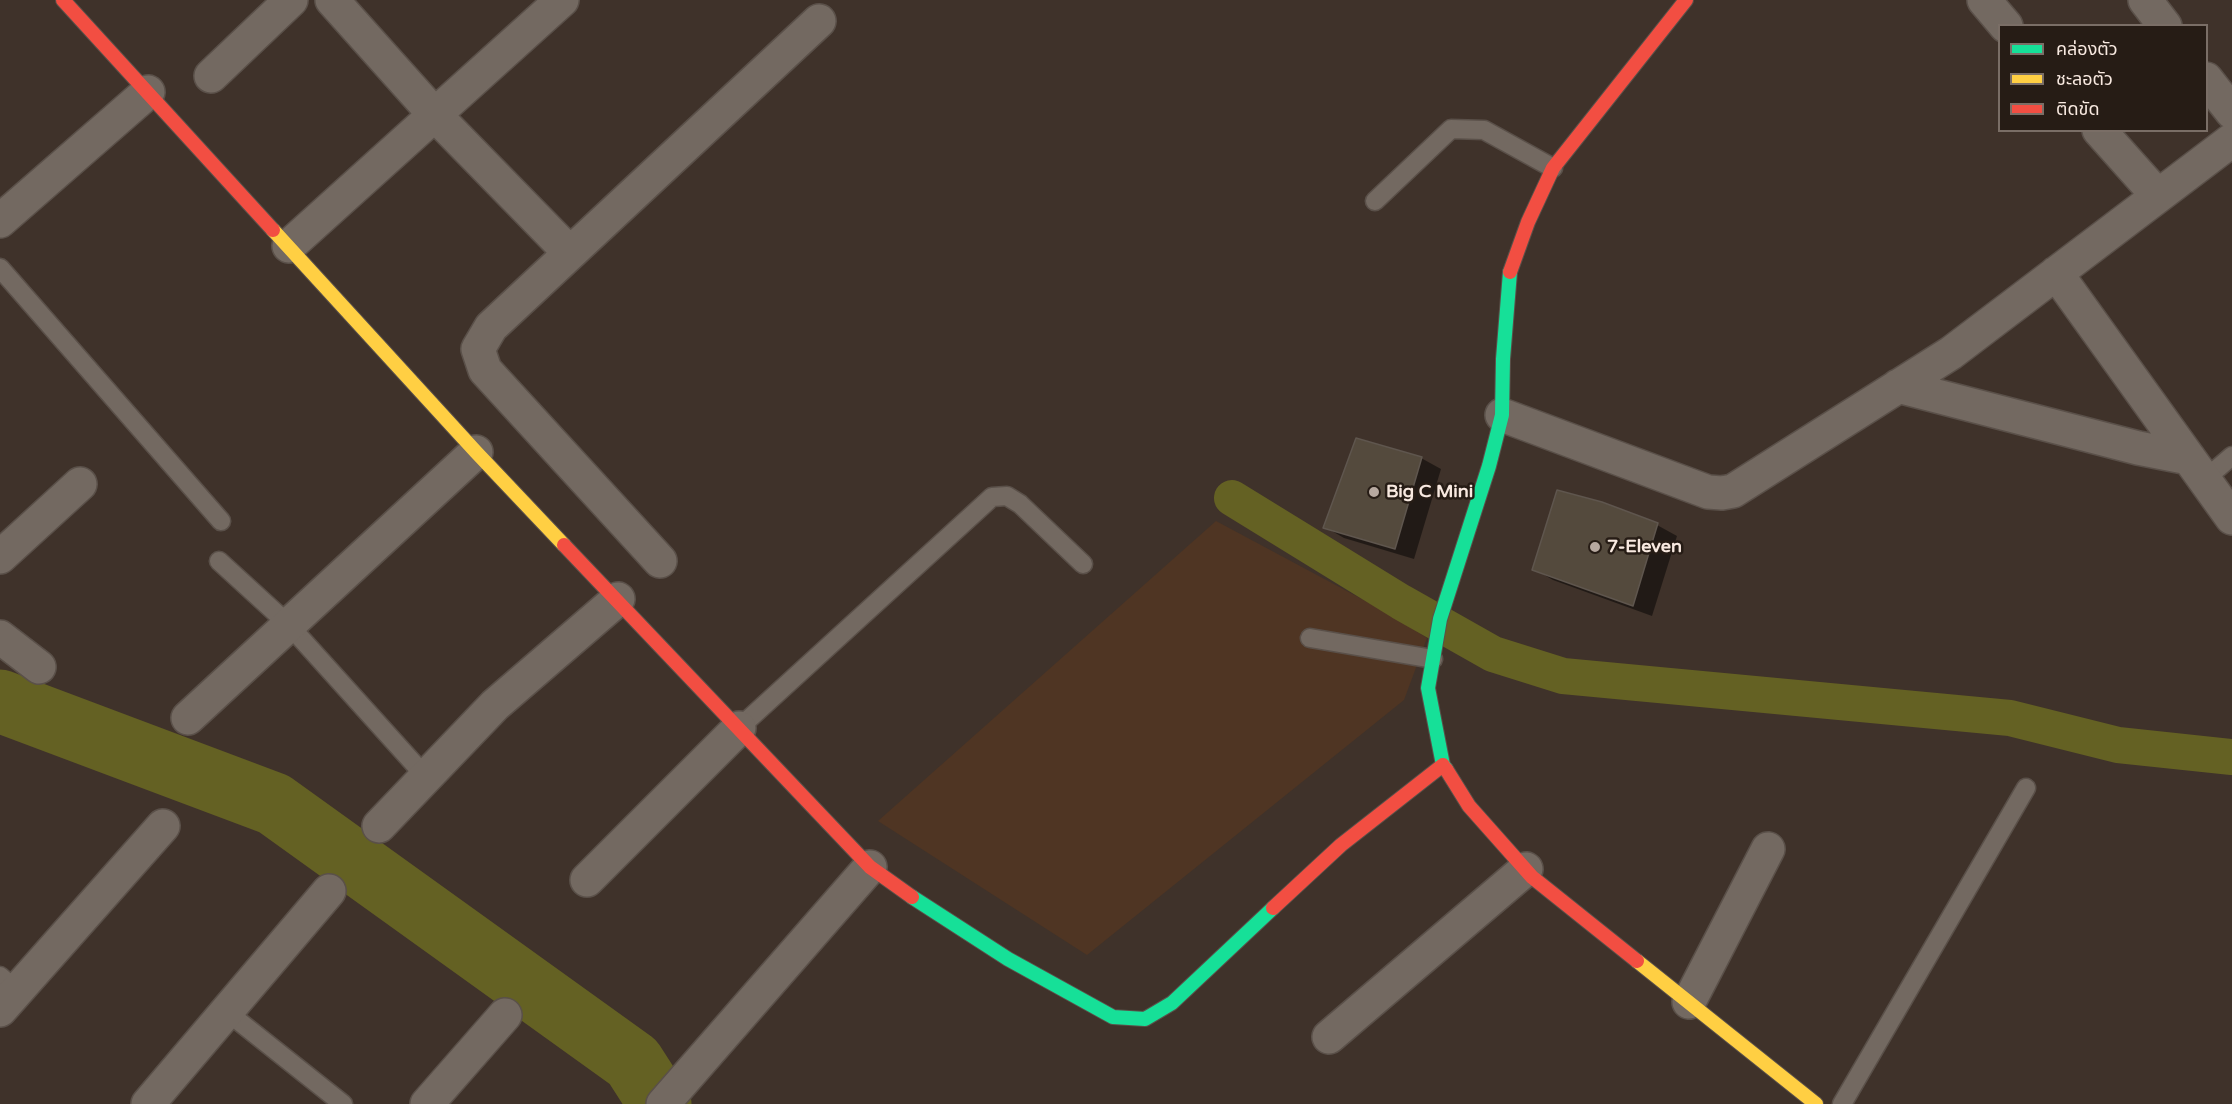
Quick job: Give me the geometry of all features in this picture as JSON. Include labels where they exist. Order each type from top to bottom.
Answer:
[{"type":"street","points":[[63,0],[476,452],[870,867],[1017,964],[1113,1017],[1145,1019],[1172,1003],[1341,845],[1443,765]]},
{"type":"street","points":[[211,76],[291,0]]},
{"type":"street","points":[[332,0],[435,115],[570,253]]},
{"type":"street","points":[[289,246],[562,0]]},
{"type":"street","points":[[1686,0],[1553,168],[1528,222],[1510,272],[1503,359],[1502,415],[1489,466],[1440,619],[1428,688],[1443,765],[1469,806],[1532,876],[1816,1104]]},
{"type":"street","points":[[1984,0],[2004,24]]},
{"type":"street","points":[[2145,0],[2163,24]]},
{"type":"street","points":[[660,561],[485,370],[478,349],[491,327],[819,21]]},
{"type":"street","points":[[2208,82],[2232,112]]},
{"type":"street","points":[[0,221],[148,92]]},
{"type":"street","points":[[2101,132],[2158,196]]},
{"type":"street","points":[[1502,415],[1708,492],[1732,491],[1951,353],[2158,196],[2228,151]]},
{"type":"street","points":[[2056,273],[2232,518]]},
{"type":"street","points":[[1898,386],[2138,448],[2197,469]]},
{"type":"street","points":[[188,718],[476,452]]},
{"type":"street","points":[[0,557],[80,484]]},
{"type":"street","points":[[379,826],[495,705],[618,599]]},
{"type":"street","points":[[0,637],[39,667]]},
{"type":"street","points":[[587,880],[739,728]]},
{"type":"street","points":[[6,992],[163,826]]},
{"type":"street","points":[[1689,1002],[1768,849]]},
{"type":"street","points":[[668,1102],[870,867]]},
{"type":"street","points":[[1329,1037],[1526,869]]},
{"type":"street","points":[[148,1104],[329,891]]},
{"type":"street","points":[[427,1104],[505,1015]]},
{"type":"lane","points":[[1376,201],[1451,129],[1484,130],[1553,168]]},
{"type":"lane","points":[[0,268],[221,521]]},
{"type":"lane","points":[[2197,469],[2232,456]]},
{"type":"lane","points":[[739,728],[992,497],[1006,496],[1020,504],[1083,564]]},
{"type":"lane","points":[[219,561],[288,624],[426,777]]},
{"type":"lane","points":[[1310,638],[1433,660]]},
{"type":"lane","points":[[1842,1104],[2026,788]]},
{"type":"lane","points":[[226,1011],[343,1104]]},
{"type":"shaded area","points":[[1216,521],[1386,612],[1427,638],[1404,700],[1087,955],[878,821]]},
{"type":"building","name":"Big C Mini","points":[[1356,438],[1422,457],[1395,549],[1323,528]]},
{"type":"building","name":"7-Eleven","points":[[1557,490],[1602,502],[1658,523],[1633,606],[1532,570]]},
{"type":"waterway","points":[[1232,498],[1401,602],[1493,654],[1563,676],[2010,718],[2118,745],[2232,757]]},
{"type":"waterway","points":[[0,701],[274,804],[633,1062],[660,1104]]},
{"type":"traffic: fast","points":[[1446,769],[1443,765],[1428,688],[1440,619],[1489,466],[1502,415],[1503,359],[1510,272]]},
{"type":"traffic: fast","points":[[912,897],[1008,959],[1113,1017],[1145,1019],[1172,1003],[1273,908]]},
{"type":"traffic: slow","points":[[273,230],[564,545]]},
{"type":"traffic: slow","points":[[1637,961],[1816,1104]]},
{"type":"traffic: jam","points":[[63,0],[273,230]]},
{"type":"traffic: jam","points":[[1510,272],[1528,222],[1553,168],[1686,0]]},
{"type":"traffic: jam","points":[[564,545],[870,867],[912,897]]},
{"type":"traffic: jam","points":[[1273,908],[1341,845],[1443,765]]},
{"type":"traffic: jam","points":[[1446,769],[1469,806],[1532,877],[1637,961]]},
{"type":"place","name":"Big C Mini","points":[[1374,492]]},
{"type":"place","name":"7-Eleven","points":[[1595,547]]}]
